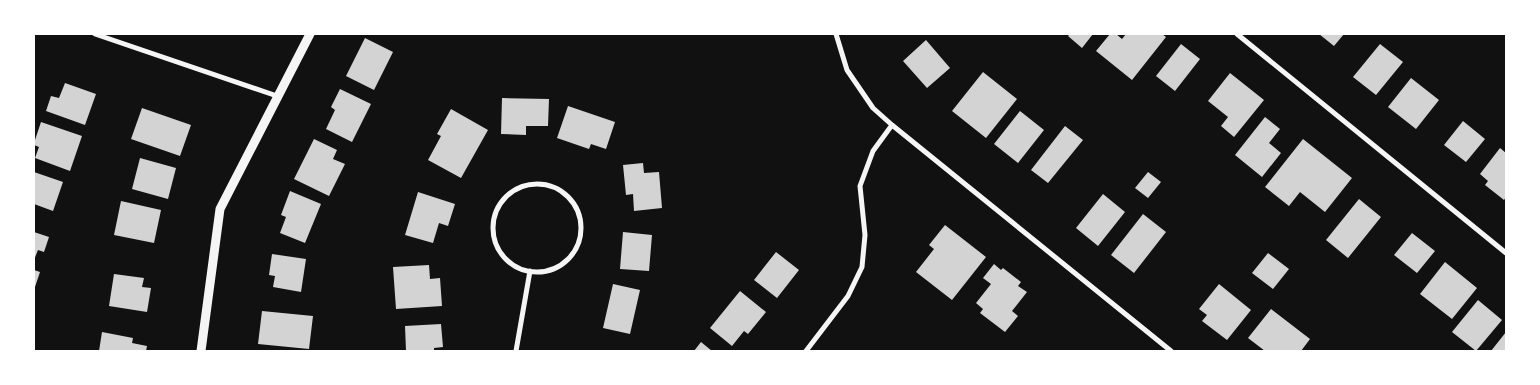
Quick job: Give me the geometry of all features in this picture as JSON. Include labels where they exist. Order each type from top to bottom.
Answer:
[{"type":"street","points":[[95,34],[277,96]]},
{"type":"street","points":[[201,351],[220,209],[310,34]]},
{"type":"street","points":[[836,34],[847,70],[873,108],[1172,351]]},
{"type":"street","points":[[1237,34],[1506,253]]},
{"type":"street","points":[[806,351],[848,296],[862,267],[865,235],[860,186],[873,151],[892,125]]},
{"type":"street","points":[[543,184],[557,188],[569,197],[578,210],[582,224],[581,239],[575,252],[564,263],[551,270],[537,273],[530,272],[509,263],[500,252],[494,239],[493,225],[497,211],[504,199],[510,194],[529,185],[543,184]]},
{"type":"street","points":[[516,351],[530,272]]},
{"type":"building","points":[[1070,34],[1093,34],[1082,48],[1068,36]]},
{"type":"building","points":[[1110,34],[1116,34],[1122,39],[1126,34],[1162,34],[1166,37],[1132,80],[1096,51]]},
{"type":"building","points":[[1319,34],[1344,34],[1334,46]]},
{"type":"building","points":[[365,38],[393,52],[374,90],[346,76]]},
{"type":"building","points":[[926,40],[950,68],[927,88],[903,61]]},
{"type":"building","points":[[1181,44],[1200,59],[1175,91],[1156,76]]},
{"type":"building","points":[[1380,44],[1403,62],[1376,95],[1353,77]]},
{"type":"building","points":[[983,72],[1017,99],[986,138],[952,111]]},
{"type":"building","points":[[1230,73],[1264,100],[1234,137],[1221,126],[1228,117],[1208,101]]},
{"type":"building","points":[[1411,78],[1439,100],[1416,129],[1388,107]]},
{"type":"building","points":[[65,83],[96,94],[85,125],[46,111],[51,96],[59,98]]},
{"type":"building","points":[[340,89],[371,104],[352,142],[326,129],[335,110],[331,107]]},
{"type":"building","points":[[502,98],[549,99],[548,126],[526,126],[526,135],[501,134]]},
{"type":"building","points":[[568,106],[615,122],[606,149],[591,144],[589,149],[557,138]]},
{"type":"building","points":[[142,108],[191,125],[180,156],[131,139]]},
{"type":"building","points":[[451,109],[488,130],[461,178],[428,160],[441,136],[437,134]]},
{"type":"building","points":[[1020,111],[1044,130],[1018,163],[994,144]]},
{"type":"building","points":[[1265,117],[1280,129],[1269,143],[1281,153],[1262,177],[1235,155]]},
{"type":"building","points":[[1463,121],[1485,139],[1466,162],[1444,145]]},
{"type":"building","points":[[41,122],[82,136],[70,171],[35,158],[39,147],[34,145],[34,143]]},
{"type":"building","points":[[1065,126],[1083,140],[1048,183],[1031,170]]},
{"type":"building","points":[[314,139],[337,150],[333,159],[345,164],[329,196],[294,179]]},
{"type":"building","points":[[1303,139],[1352,178],[1325,212],[1300,192],[1289,206],[1265,187]]},
{"type":"building","points":[[1500,148],[1506,153],[1506,197],[1504,200],[1485,185],[1488,181],[1480,174]]},
{"type":"building","points":[[140,158],[176,168],[168,199],[132,189]]},
{"type":"building","points":[[643,163],[644,173],[659,172],[662,208],[634,211],[633,194],[626,195],[623,165]]},
{"type":"building","points":[[34,172],[63,182],[53,211],[34,204]]},
{"type":"building","points":[[1148,172],[1161,182],[1148,198],[1135,188]]},
{"type":"building","points":[[290,191],[321,204],[305,243],[280,233],[286,217],[281,215]]},
{"type":"building","points":[[418,192],[455,204],[448,226],[439,223],[433,243],[405,235]]},
{"type":"building","points":[[1103,194],[1125,212],[1098,246],[1076,228]]},
{"type":"building","points":[[1359,199],[1381,217],[1348,258],[1326,240]]},
{"type":"building","points":[[121,201],[161,210],[154,243],[114,235]]},
{"type":"building","points":[[1143,214],[1166,232],[1134,273],[1111,255]]},
{"type":"building","points":[[945,225],[986,257],[952,300],[916,272],[934,249],[929,245]]},
{"type":"building","points":[[34,232],[49,237],[44,252],[38,250],[34,260]]},
{"type":"building","points":[[623,232],[652,235],[649,271],[620,269]]},
{"type":"building","points":[[1412,233],[1435,251],[1417,273],[1394,255]]},
{"type":"building","points":[[776,252],[799,270],[777,298],[754,280]]},
{"type":"building","points":[[1268,253],[1289,269],[1273,289],[1252,273]]},
{"type":"building","points":[[272,254],[306,259],[301,292],[273,287],[275,276],[269,275]]},
{"type":"building","points":[[1445,262],[1477,288],[1452,319],[1420,294]]},
{"type":"building","points":[[994,264],[1001,270],[1003,268],[1021,282],[1018,286],[1027,292],[1012,311],[1018,316],[1005,332],[980,313],[983,309],[976,303],[991,284],[983,278]]},
{"type":"building","points":[[429,265],[430,279],[440,278],[442,306],[396,309],[393,267]]},
{"type":"building","points":[[34,270],[40,272],[34,290]]},
{"type":"building","points":[[114,274],[144,278],[142,287],[151,288],[147,312],[109,306]]},
{"type":"building","points":[[613,284],[640,290],[630,334],[603,328]]},
{"type":"building","points":[[1219,284],[1251,310],[1227,340],[1202,321],[1207,315],[1199,309]]},
{"type":"building","points":[[740,291],[766,312],[748,334],[744,331],[732,346],[710,328]]},
{"type":"building","points":[[1478,300],[1502,320],[1476,351],[1452,332]]},
{"type":"building","points":[[1271,309],[1310,339],[1301,351],[1265,351],[1248,338]]},
{"type":"building","points":[[262,311],[313,316],[309,349],[258,344]]},
{"type":"building","points":[[441,324],[443,347],[434,348],[434,351],[406,351],[405,326]]},
{"type":"building","points":[[102,332],[133,338],[132,343],[147,346],[146,351],[99,351]]},
{"type":"building","points":[[1506,332],[1506,351],[1491,351]]},
{"type":"building","points":[[701,342],[712,351],[694,351]]}]
